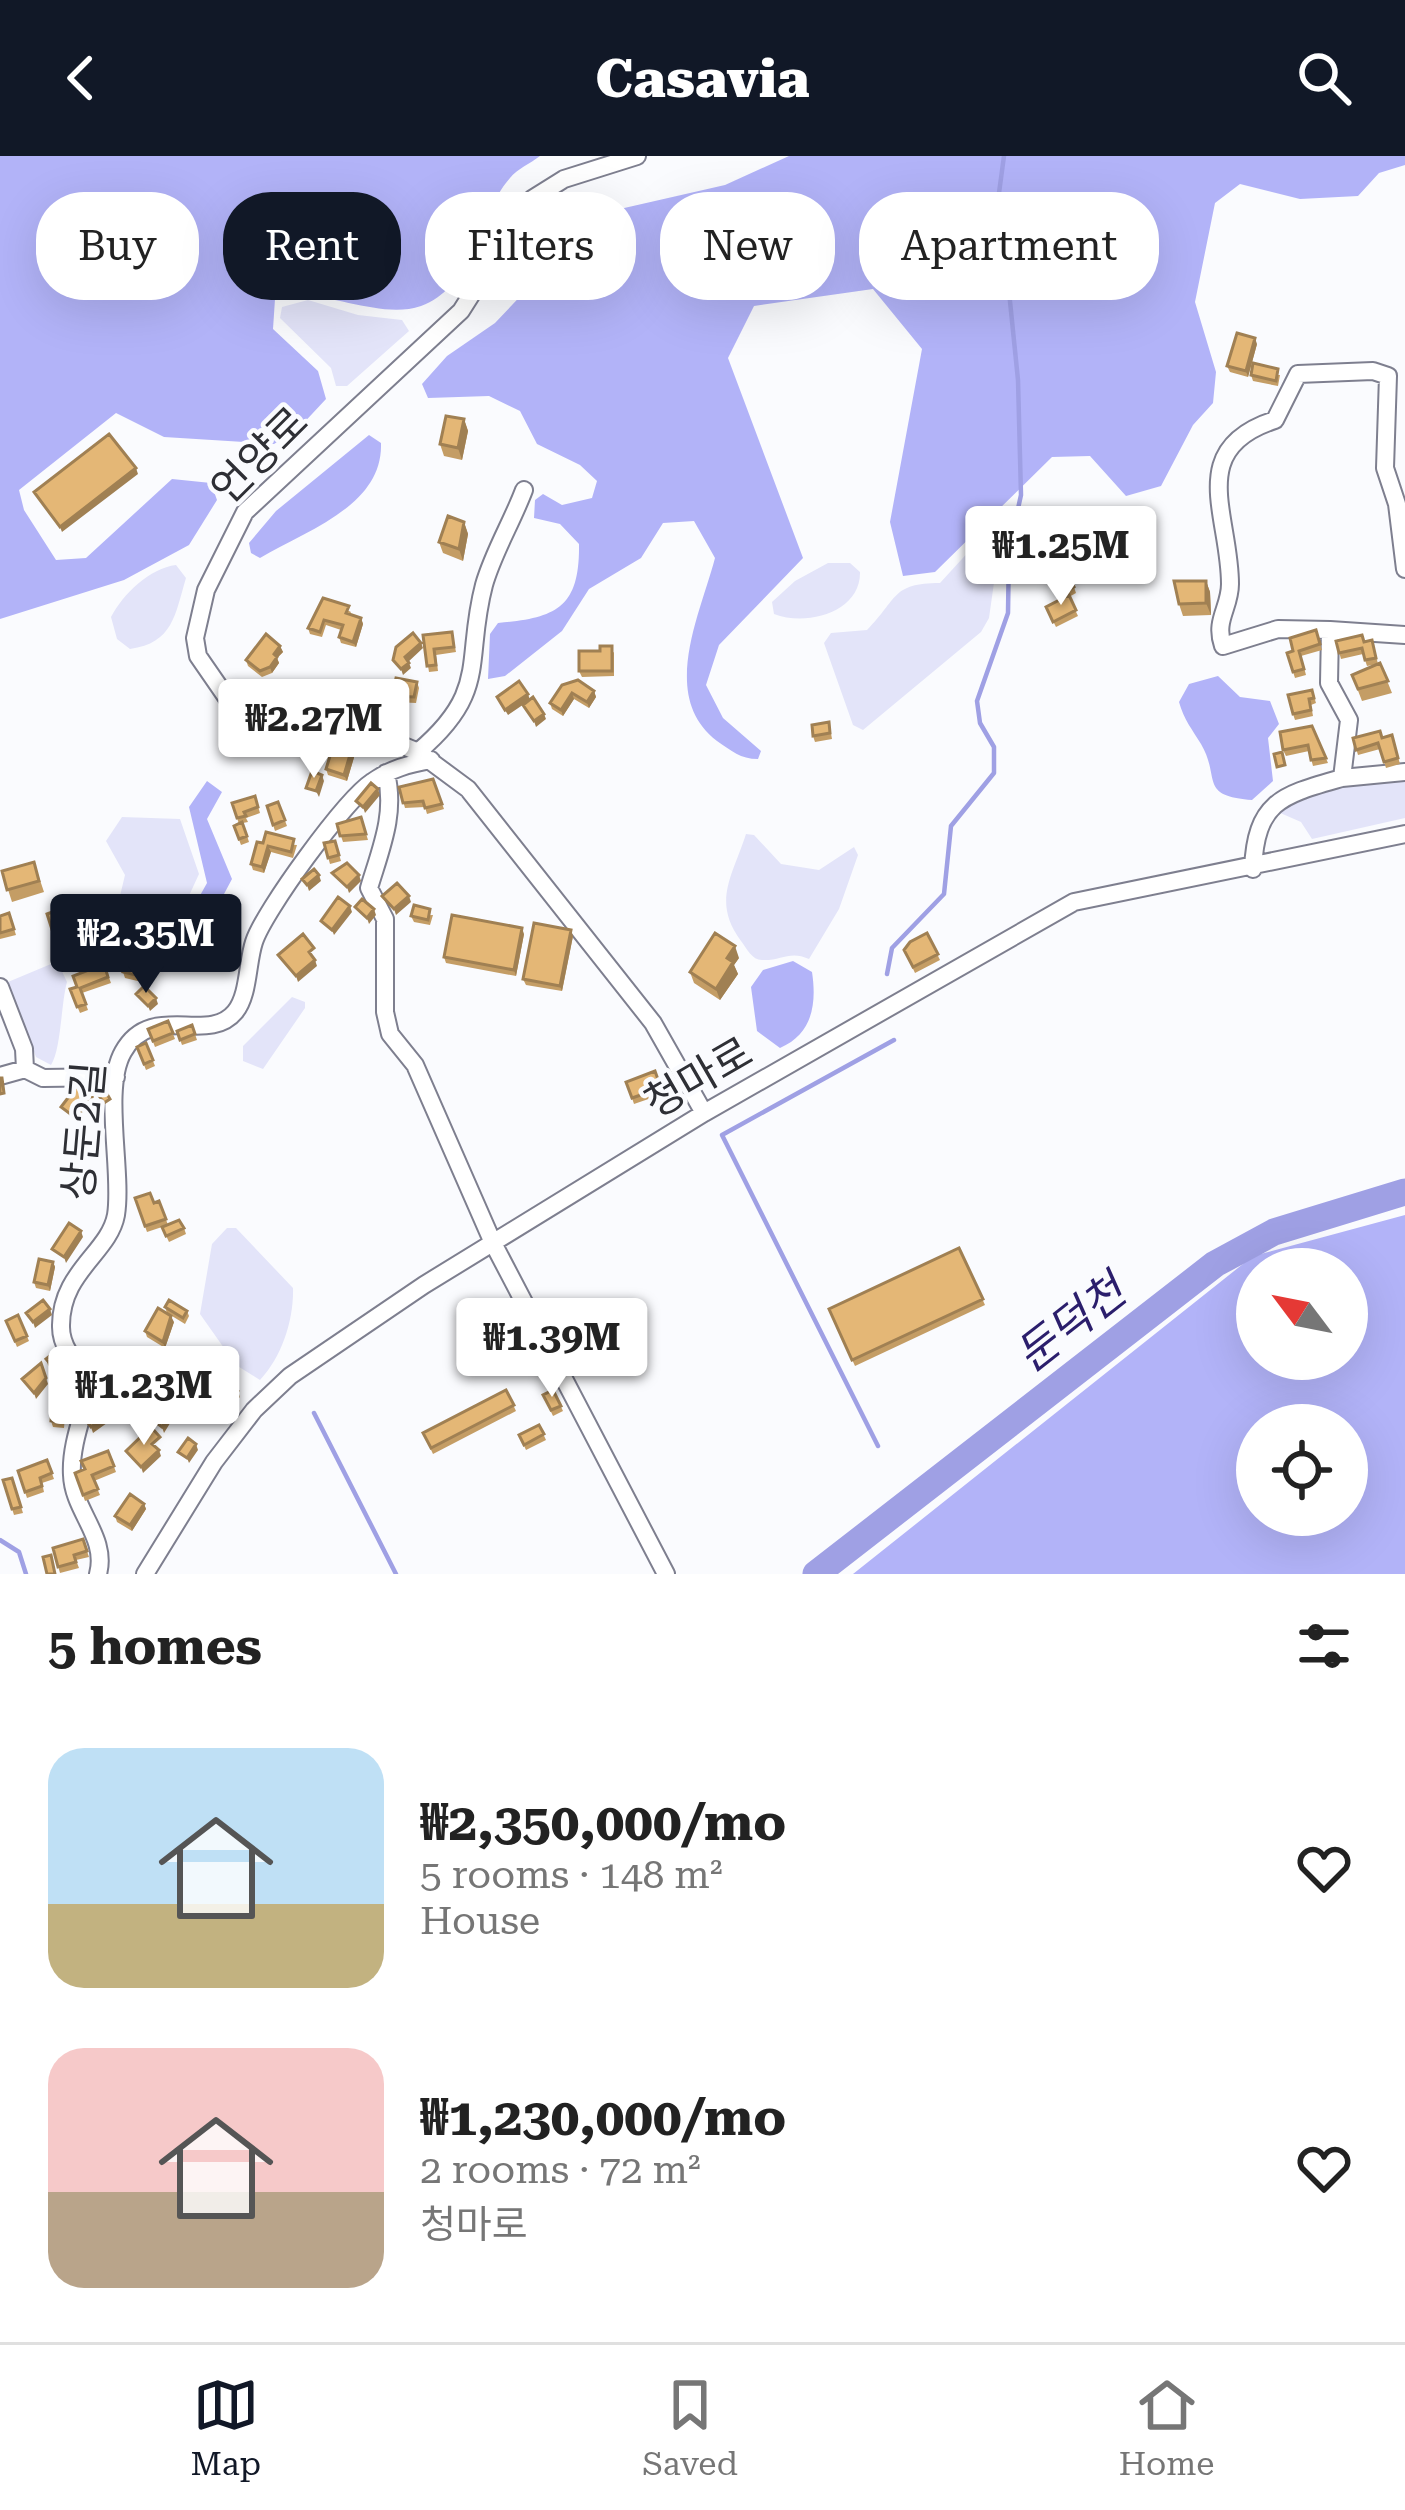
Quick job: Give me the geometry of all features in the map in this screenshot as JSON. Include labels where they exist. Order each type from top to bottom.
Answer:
[{"type":"street","name":"언양로","points":[[637,156],[564,179],[532,199],[460,311],[245,512],[206,590],[196,622],[198,656],[244,712],[259,722],[352,729],[424,756],[488,809],[653,1023],[704,1113]]},
{"type":"street","points":[[1405,569],[1397,504],[1385,468],[1388,376],[1373,370],[1298,374],[1275,420],[1237,434],[1222,458],[1221,516],[1231,590],[1217,629],[1223,646],[1278,628],[1405,635]]},
{"type":"street","points":[[424,756],[459,706],[476,668],[485,581],[524,490]]},
{"type":"street","points":[[1330,630],[1329,683],[1348,720],[1342,778]]},
{"type":"street","name":"상둔2길","points":[[98,1574],[101,1558],[74,1493],[71,1472],[92,1381],[64,1348],[60,1328],[72,1278],[116,1214],[118,1059],[138,1033],[155,1025],[226,1021],[238,1009],[254,943],[269,906],[368,784],[424,756]]},
{"type":"street","points":[[1253,869],[1261,821],[1281,796],[1342,778],[1405,772]]},
{"type":"street","points":[[386,773],[392,798],[388,826],[369,888],[385,919],[385,1012],[390,1034],[415,1065],[493,1243],[666,1574]]},
{"type":"street","name":"청마로","points":[[145,1574],[214,1462],[262,1401],[308,1364],[493,1243],[704,1113],[1074,902],[1253,869],[1405,834]]},
{"type":"street","points":[[0,987],[24,1048],[25,1069]]},
{"type":"street","points":[[0,1076],[25,1069],[43,1078],[116,1076]]},
{"type":"shaded area","points":[[0,156],[540,156],[513,175],[500,192],[425,192],[425,300],[432,300],[404,309],[329,300],[401,300],[401,192],[223,192],[223,300],[275,300],[273,329],[318,371],[326,399],[298,429],[274,444],[164,437],[116,413],[19,490],[24,510],[56,560],[86,558],[172,479],[211,483],[217,500],[189,545],[124,580],[0,619]]},
{"type":"shaded area","points":[[789,156],[1405,156],[1405,165],[1379,173],[1358,196],[1300,199],[1240,184],[1215,203],[1195,302],[1216,372],[1213,403],[1193,425],[1161,486],[1126,496],[1090,456],[1052,457],[935,572],[903,576],[890,522],[922,349],[882,300],[1159,300],[1159,192],[859,192],[859,291],[835,294],[835,192],[694,192],[725,185]]},
{"type":"shaded area","points":[[660,200],[660,300],[796,300],[754,306],[728,358],[803,558],[719,645],[706,685],[723,718],[761,751],[758,759],[741,756],[717,741],[700,723],[690,702],[689,654],[715,558],[694,521],[663,523],[641,558],[589,589],[562,631],[505,676],[488,679],[490,634],[498,623],[549,613],[561,606],[575,583],[579,544],[560,524],[534,518],[535,500],[543,494],[562,505],[592,498],[597,481],[580,465],[537,444],[520,411],[489,396],[428,398],[422,384],[447,356],[495,323],[517,300],[636,300],[636,205]]},
{"type":"shaded area","points":[[308,300],[358,315],[402,320],[409,331],[347,386],[336,386],[331,368],[280,318],[282,307]]},
{"type":"shaded area","points":[[369,435],[381,443],[378,465],[356,500],[260,558],[251,553],[249,543],[276,511]]},
{"type":"shaded area","points":[[993,525],[1001,533],[989,618],[981,632],[863,730],[853,725],[824,643],[831,633],[867,630],[904,590],[940,583]]},
{"type":"shaded area","points":[[828,563],[850,563],[860,572],[852,597],[816,617],[774,614],[772,602],[795,581]]},
{"type":"shaded area","points":[[176,565],[186,578],[170,625],[155,641],[130,649],[117,639],[111,617],[138,584]]},
{"type":"shaded area","points":[[1218,676],[1240,697],[1270,701],[1279,724],[1268,738],[1273,781],[1252,800],[1217,789],[1207,756],[1179,702],[1189,684]]},
{"type":"shaded area","points":[[1405,780],[1405,818],[1312,839],[1301,822],[1278,812],[1282,804],[1344,785]]},
{"type":"shaded area","points":[[207,781],[222,792],[207,819],[232,879],[224,894],[206,907],[204,919],[223,949],[214,960],[195,942],[188,917],[207,883],[189,807]]},
{"type":"shaded area","points":[[122,817],[180,819],[199,874],[163,952],[156,955],[109,942],[125,875],[106,841]]},
{"type":"shaded area","points":[[746,834],[754,835],[781,864],[819,870],[854,847],[858,855],[839,909],[809,959],[758,960],[732,927],[727,889]]},
{"type":"shaded area","points":[[793,961],[812,972],[813,1007],[806,1027],[780,1048],[757,1031],[751,987],[763,970]]},
{"type":"shaded area","points":[[51,964],[60,967],[67,982],[51,1065],[36,1057],[8,982]]},
{"type":"shaded area","points":[[292,997],[305,1002],[305,1008],[263,1069],[243,1061],[243,1046]]},
{"type":"shaded area","points":[[1405,1215],[1405,1574],[853,1574],[1236,1270],[1236,1380],[1368,1380],[1368,1248],[1283,1248]]},
{"type":"shaded area","points":[[227,1228],[236,1228],[293,1288],[285,1337],[260,1380],[236,1365],[200,1314],[212,1244]]},
{"type":"building","points":[[1237,333],[1255,338],[1246,371],[1227,366]]},
{"type":"building","points":[[1253,363],[1278,369],[1276,381],[1251,375]]},
{"type":"building","points":[[446,416],[464,419],[458,448],[440,444]]},
{"type":"building","points":[[109,434],[136,468],[60,527],[34,492]]},
{"type":"building","points":[[448,516],[464,522],[459,549],[439,542]]},
{"type":"building","points":[[1069,577],[1074,587],[1063,593],[1058,583]]},
{"type":"building","points":[[1174,581],[1206,581],[1206,603],[1179,604]]},
{"type":"building","points":[[1069,595],[1076,610],[1053,622],[1046,607]]},
{"type":"building","points":[[323,598],[349,606],[346,613],[361,618],[353,642],[339,637],[343,625],[324,620],[320,632],[308,628]]},
{"type":"building","points":[[1316,630],[1320,644],[1299,651],[1304,669],[1293,672],[1287,653],[1293,651],[1290,638]]},
{"type":"building","points":[[452,632],[454,647],[434,649],[436,665],[427,666],[423,635]]},
{"type":"building","points":[[413,633],[421,643],[405,657],[409,663],[401,669],[393,660],[396,647]]},
{"type":"building","points":[[266,634],[280,646],[270,667],[260,671],[246,660]]},
{"type":"building","points":[[1362,635],[1364,642],[1372,640],[1376,658],[1365,660],[1362,648],[1339,653],[1336,641]]},
{"type":"building","points":[[600,646],[612,646],[612,671],[579,671],[579,651],[600,651]]},
{"type":"building","points":[[1380,663],[1388,681],[1358,689],[1352,675]]},
{"type":"building","points":[[396,678],[417,682],[414,697],[392,696]]},
{"type":"building","points":[[578,680],[594,691],[587,702],[572,693],[561,710],[550,703],[562,685]]},
{"type":"building","points":[[519,681],[528,694],[505,710],[497,697]]},
{"type":"building","points":[[1312,690],[1311,710],[1293,714],[1288,695]]},
{"type":"building","points":[[533,697],[544,714],[534,721],[523,705]]},
{"type":"building","points":[[829,722],[830,733],[813,736],[812,725]]},
{"type":"building","points":[[1312,726],[1326,758],[1311,760],[1308,745],[1283,750],[1280,732]]},
{"type":"building","points":[[1380,731],[1382,738],[1392,735],[1398,758],[1384,762],[1378,743],[1356,750],[1353,738]]},
{"type":"building","points":[[334,743],[352,748],[344,775],[326,769]]},
{"type":"building","points":[[1282,752],[1285,765],[1277,767],[1274,754]]},
{"type":"building","points":[[312,771],[322,775],[316,791],[306,788]]},
{"type":"building","points":[[433,779],[442,804],[425,808],[423,801],[403,803],[399,787]]},
{"type":"building","points":[[371,783],[378,789],[363,807],[356,801]]},
{"type":"building","points":[[255,796],[258,807],[237,818],[232,803]]},
{"type":"building","points":[[278,802],[285,820],[273,825],[267,806]]},
{"type":"building","points":[[361,817],[366,834],[340,836],[337,824]]},
{"type":"building","points":[[242,822],[247,836],[239,839],[234,826]]},
{"type":"building","points":[[266,832],[294,839],[291,852],[268,846],[262,867],[251,864],[257,842],[263,843]]},
{"type":"building","points":[[335,841],[339,855],[328,858],[324,843]]},
{"type":"building","points":[[34,862],[39,881],[7,890],[2,871]]},
{"type":"building","points":[[347,863],[359,875],[347,887],[332,873]]},
{"type":"building","points":[[314,869],[319,875],[307,885],[302,879]]},
{"type":"building","points":[[397,883],[409,896],[394,909],[382,896]]},
{"type":"building","points":[[338,897],[350,906],[332,930],[321,921]]},
{"type":"building","points":[[362,899],[374,909],[367,918],[355,907]]},
{"type":"building","points":[[414,905],[430,909],[428,920],[411,916]]},
{"type":"building","points":[[66,907],[76,935],[56,942],[47,914]]},
{"type":"building","points":[[9,913],[14,929],[0,933],[0,916]]},
{"type":"building","points":[[452,915],[522,928],[514,970],[444,957]]},
{"type":"building","points":[[534,923],[571,930],[560,986],[523,979]]},
{"type":"building","points":[[715,933],[735,946],[727,958],[733,962],[716,989],[690,972]]},
{"type":"building","points":[[927,933],[938,954],[913,967],[904,950]]},
{"type":"building","points":[[303,934],[314,948],[309,952],[315,960],[296,976],[278,955]]},
{"type":"building","points":[[127,959],[147,965],[144,977],[123,972]]},
{"type":"building","points":[[104,964],[108,977],[80,988],[86,1004],[77,1007],[70,989],[77,987],[73,976]]},
{"type":"building","points":[[144,986],[156,998],[148,1006],[136,994]]},
{"type":"building","points":[[168,1021],[173,1033],[153,1041],[148,1029]]},
{"type":"building","points":[[192,1025],[195,1034],[180,1040],[177,1031]]},
{"type":"building","points":[[146,1043],[153,1060],[144,1064],[137,1047]]},
{"type":"building","points":[[655,1071],[661,1088],[632,1098],[626,1082]]},
{"type":"building","points":[[80,1082],[92,1091],[73,1116],[61,1107]]},
{"type":"building","points":[[100,1082],[110,1099],[104,1103],[93,1087]]},
{"type":"building","points":[[150,1193],[166,1219],[145,1226],[135,1198]]},
{"type":"building","points":[[179,1220],[184,1228],[166,1236],[162,1227]]},
{"type":"building","points":[[69,1223],[81,1231],[64,1257],[52,1249]]},
{"type":"building","points":[[959,1248],[983,1299],[852,1360],[829,1309]]},
{"type":"building","points":[[39,1259],[53,1262],[48,1285],[34,1282]]},
{"type":"building","points":[[43,1300],[50,1309],[33,1322],[26,1313]]},
{"type":"building","points":[[169,1300],[187,1311],[183,1318],[165,1307]]},
{"type":"building","points":[[158,1308],[171,1316],[163,1342],[145,1331]]},
{"type":"building","points":[[18,1315],[27,1336],[15,1341],[6,1321]]},
{"type":"building","points":[[56,1351],[77,1376],[68,1384],[46,1359]]},
{"type":"building","points":[[120,1358],[131,1371],[106,1387],[98,1378]]},
{"type":"building","points":[[41,1363],[46,1378],[34,1393],[22,1379]]},
{"type":"building","points":[[98,1385],[110,1401],[104,1406],[92,1390]]},
{"type":"building","points":[[232,1386],[238,1391],[227,1405],[221,1399]]},
{"type":"building","points":[[506,1390],[514,1405],[431,1448],[423,1433]]},
{"type":"building","points":[[553,1390],[561,1406],[551,1410],[543,1395]]},
{"type":"building","points":[[169,1393],[178,1401],[162,1427],[148,1416]]},
{"type":"building","points":[[53,1398],[64,1399],[62,1422],[51,1421]]},
{"type":"building","points":[[99,1409],[105,1417],[91,1427],[85,1419]]},
{"type":"building","points":[[539,1425],[544,1434],[524,1445],[519,1435]]},
{"type":"building","points":[[151,1427],[160,1437],[152,1444],[159,1450],[141,1467],[126,1451]]},
{"type":"building","points":[[188,1438],[196,1444],[187,1458],[178,1452]]},
{"type":"building","points":[[108,1451],[114,1466],[92,1475],[98,1489],[83,1495],[75,1473],[85,1469],[81,1461]]},
{"type":"building","points":[[47,1460],[52,1473],[40,1478],[42,1486],[25,1492],[18,1471]]},
{"type":"building","points":[[12,1478],[21,1507],[12,1509],[3,1480]]},
{"type":"building","points":[[130,1494],[144,1504],[130,1525],[115,1516]]},
{"type":"building","points":[[83,1539],[87,1551],[74,1555],[76,1562],[58,1567],[53,1548]]},
{"type":"building","points":[[51,1555],[55,1574],[47,1574],[43,1557]]},
{"type":"waterway","points":[[887,974],[892,948],[944,894],[951,826],[994,773],[994,747],[980,723],[977,701],[1008,613],[1009,549],[1021,495],[1018,380],[999,193],[1004,156]]},
{"type":"waterway","points":[[878,1446],[722,1135],[894,1040]]},
{"type":"waterway","name":"둔덕천","points":[[816,1574],[1215,1264],[1274,1232],[1405,1192]]},
{"type":"waterway","points":[[314,1413],[396,1574]]},
{"type":"waterway","points":[[0,1540],[19,1552],[26,1574]]}]
